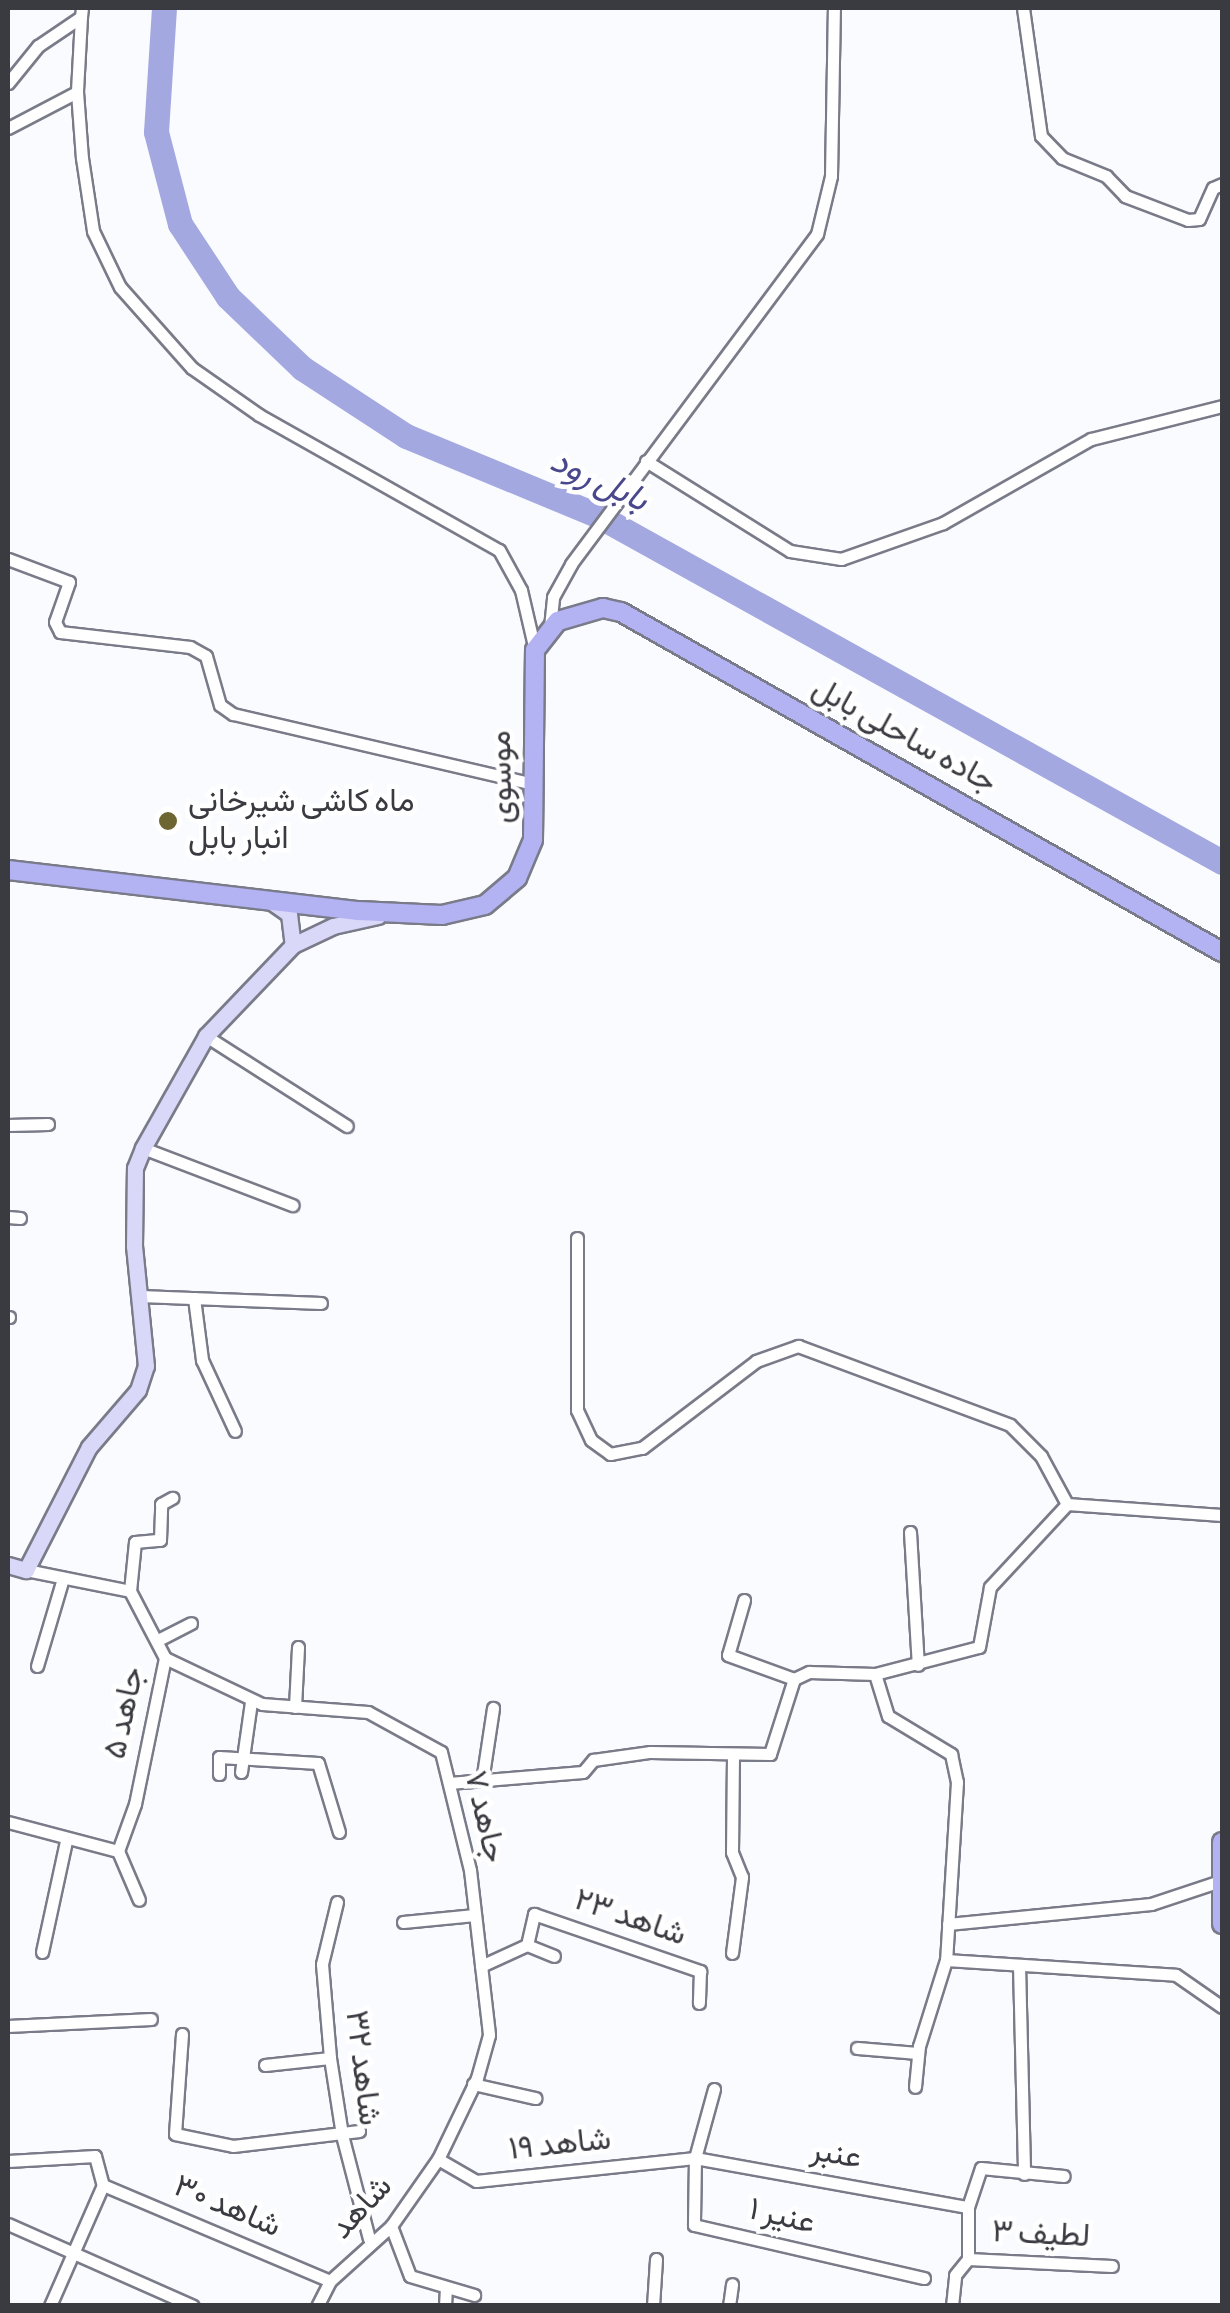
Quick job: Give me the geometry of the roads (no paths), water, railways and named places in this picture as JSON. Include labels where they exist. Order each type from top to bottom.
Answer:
[{"type":"main road","name":"جاده ساحلی بابل","points":[[550,627],[584,610],[621,612],[1222,952]]},
{"type":"main road","points":[[535,650],[550,627]]},
{"type":"main road","name":"موسوی","points":[[8,870],[359,911],[458,914],[508,889],[533,840],[535,650]]},
{"type":"main road","points":[[269,900],[290,914],[293,945]]},
{"type":"main road","points":[[8,1565],[26,1570],[88,1447],[138,1390],[146,1366],[134,1226],[142,1148],[206,1036],[293,945],[332,926],[403,913]]},
{"type":"main road","points":[[1222,1842],[1222,1924]]},
{"type":"street","points":[[550,627],[553,597],[571,564],[817,234],[830,176],[834,8]]},
{"type":"street","points":[[1023,8],[1040,136],[1062,158],[1106,176],[1125,196],[1188,220],[1199,219],[1213,188],[1222,184]]},
{"type":"street","points":[[8,83],[38,46],[82,12]]},
{"type":"street","points":[[82,12],[77,92],[93,231],[120,287],[192,368],[259,415],[499,550],[521,590],[535,650]]},
{"type":"street","points":[[8,128],[77,92]]},
{"type":"street","points":[[646,461],[790,551],[841,559],[943,523],[1091,439],[1222,406]]},
{"type":"street","points":[[8,559],[69,582],[55,622],[60,632],[190,646],[206,656],[220,704],[233,714],[533,784]]},
{"type":"street","points":[[206,1036],[347,1126]]},
{"type":"street","points":[[8,1124],[48,1124]]},
{"type":"street","points":[[142,1148],[292,1206]]},
{"type":"street","points":[[577,1238],[573,1374],[582,1426],[600,1449],[620,1455],[642,1448],[756,1361],[798,1346],[1010,1425],[1041,1456],[1067,1504]]},
{"type":"street","points":[[140,1296],[321,1303]]},
{"type":"street","points":[[194,1298],[202,1360],[235,1431]]},
{"type":"street","points":[[26,1570],[130,1591],[135,1542],[160,1540],[160,1504],[172,1498]]},
{"type":"street","points":[[1067,1504],[1222,1515]]},
{"type":"street","points":[[744,1600],[728,1654],[794,1679],[809,1672],[875,1674],[918,1666],[980,1647],[990,1587],[1067,1504]]},
{"type":"street","points":[[910,1532],[918,1666]]},
{"type":"street","points":[[37,1666],[63,1578]]},
{"type":"street","name":"جاهد ۵","points":[[118,1851],[134,1804],[165,1658],[130,1591]]},
{"type":"street","points":[[158,1640],[191,1623]]},
{"type":"street","points":[[295,1707],[298,1647]]},
{"type":"street","name":"جاهد ۷","points":[[165,1658],[251,1702],[368,1712],[441,1752],[475,1915],[489,2035]]},
{"type":"street","points":[[875,1674],[888,1716],[951,1754],[957,1782],[946,1960],[918,2053],[915,2088]]},
{"type":"street","points":[[449,1783],[583,1772],[594,1760],[650,1752],[770,1754],[794,1679]]},
{"type":"street","points":[[242,1766],[251,1702]]},
{"type":"street","points":[[482,1780],[493,1708]]},
{"type":"street","points":[[732,1952],[742,1878],[732,1852],[733,1755]]},
{"type":"street","points":[[219,1774],[219,1758],[242,1766],[318,1763],[339,1832]]},
{"type":"street","points":[[8,1822],[66,1841],[118,1851],[138,1900]]},
{"type":"street","points":[[42,1952],[66,1841]]},
{"type":"street","points":[[948,1924],[1151,1904],[1220,1882]]},
{"type":"street","name":"شاهد ۳۲","points":[[337,1902],[322,1964],[330,2058],[342,2135],[369,2240]]},
{"type":"street","name":"شاهد ۲۳","points":[[481,1966],[527,1945],[534,1914],[700,1971],[699,2003]]},
{"type":"street","points":[[403,1922],[475,1915]]},
{"type":"street","points":[[527,1945],[554,1956]]},
{"type":"street","points":[[946,1960],[1176,1975],[1222,2007]]},
{"type":"street","points":[[1019,1965],[1024,2174]]},
{"type":"street","points":[[8,2026],[152,2019]]},
{"type":"street","points":[[182,2034],[175,2134],[232,2146],[359,2131]]},
{"type":"street","name":"شاهد","points":[[316,2306],[330,2280],[369,2240],[391,2226],[438,2159],[474,2084],[489,2035]]},
{"type":"street","points":[[857,2048],[918,2053]]},
{"type":"street","points":[[265,2065],[330,2058]]},
{"type":"street","points":[[474,2084],[535,2098]]},
{"type":"street","points":[[695,2158],[714,2089]]},
{"type":"street","points":[[8,2161],[95,2156],[102,2185],[50,2306]]},
{"type":"street","name":"شاهد ۱۹","points":[[438,2159],[476,2182],[695,2158]]},
{"type":"street","name":"عنبر","points":[[695,2158],[968,2207]]},
{"type":"street","name":"عنیر ۱","points":[[695,2158],[694,2225],[924,2278]]},
{"type":"street","points":[[952,2306],[955,2276],[968,2259],[968,2207],[981,2168],[1064,2176]]},
{"type":"street","name":"شاهد ۳۰","points":[[102,2185],[330,2280]]},
{"type":"street","points":[[8,2224],[194,2306]]},
{"type":"street","points":[[391,2226],[410,2276],[474,2295]]},
{"type":"street","points":[[653,2306],[656,2259]]},
{"type":"street","name":"لطیف ۳","points":[[968,2259],[1112,2266]]},
{"type":"street","points":[[728,2306],[732,2284]]},
{"type":"street","points":[[445,2306],[446,2288]]},
{"type":"waterway","name":"بابل رود","points":[[164,8],[156,132],[180,224],[228,297],[302,368],[406,436],[597,515],[1222,862]]},
{"type":"place","name":"ماه کاشی شیرخانی انبار بابل","points":[[168,821]]}]
